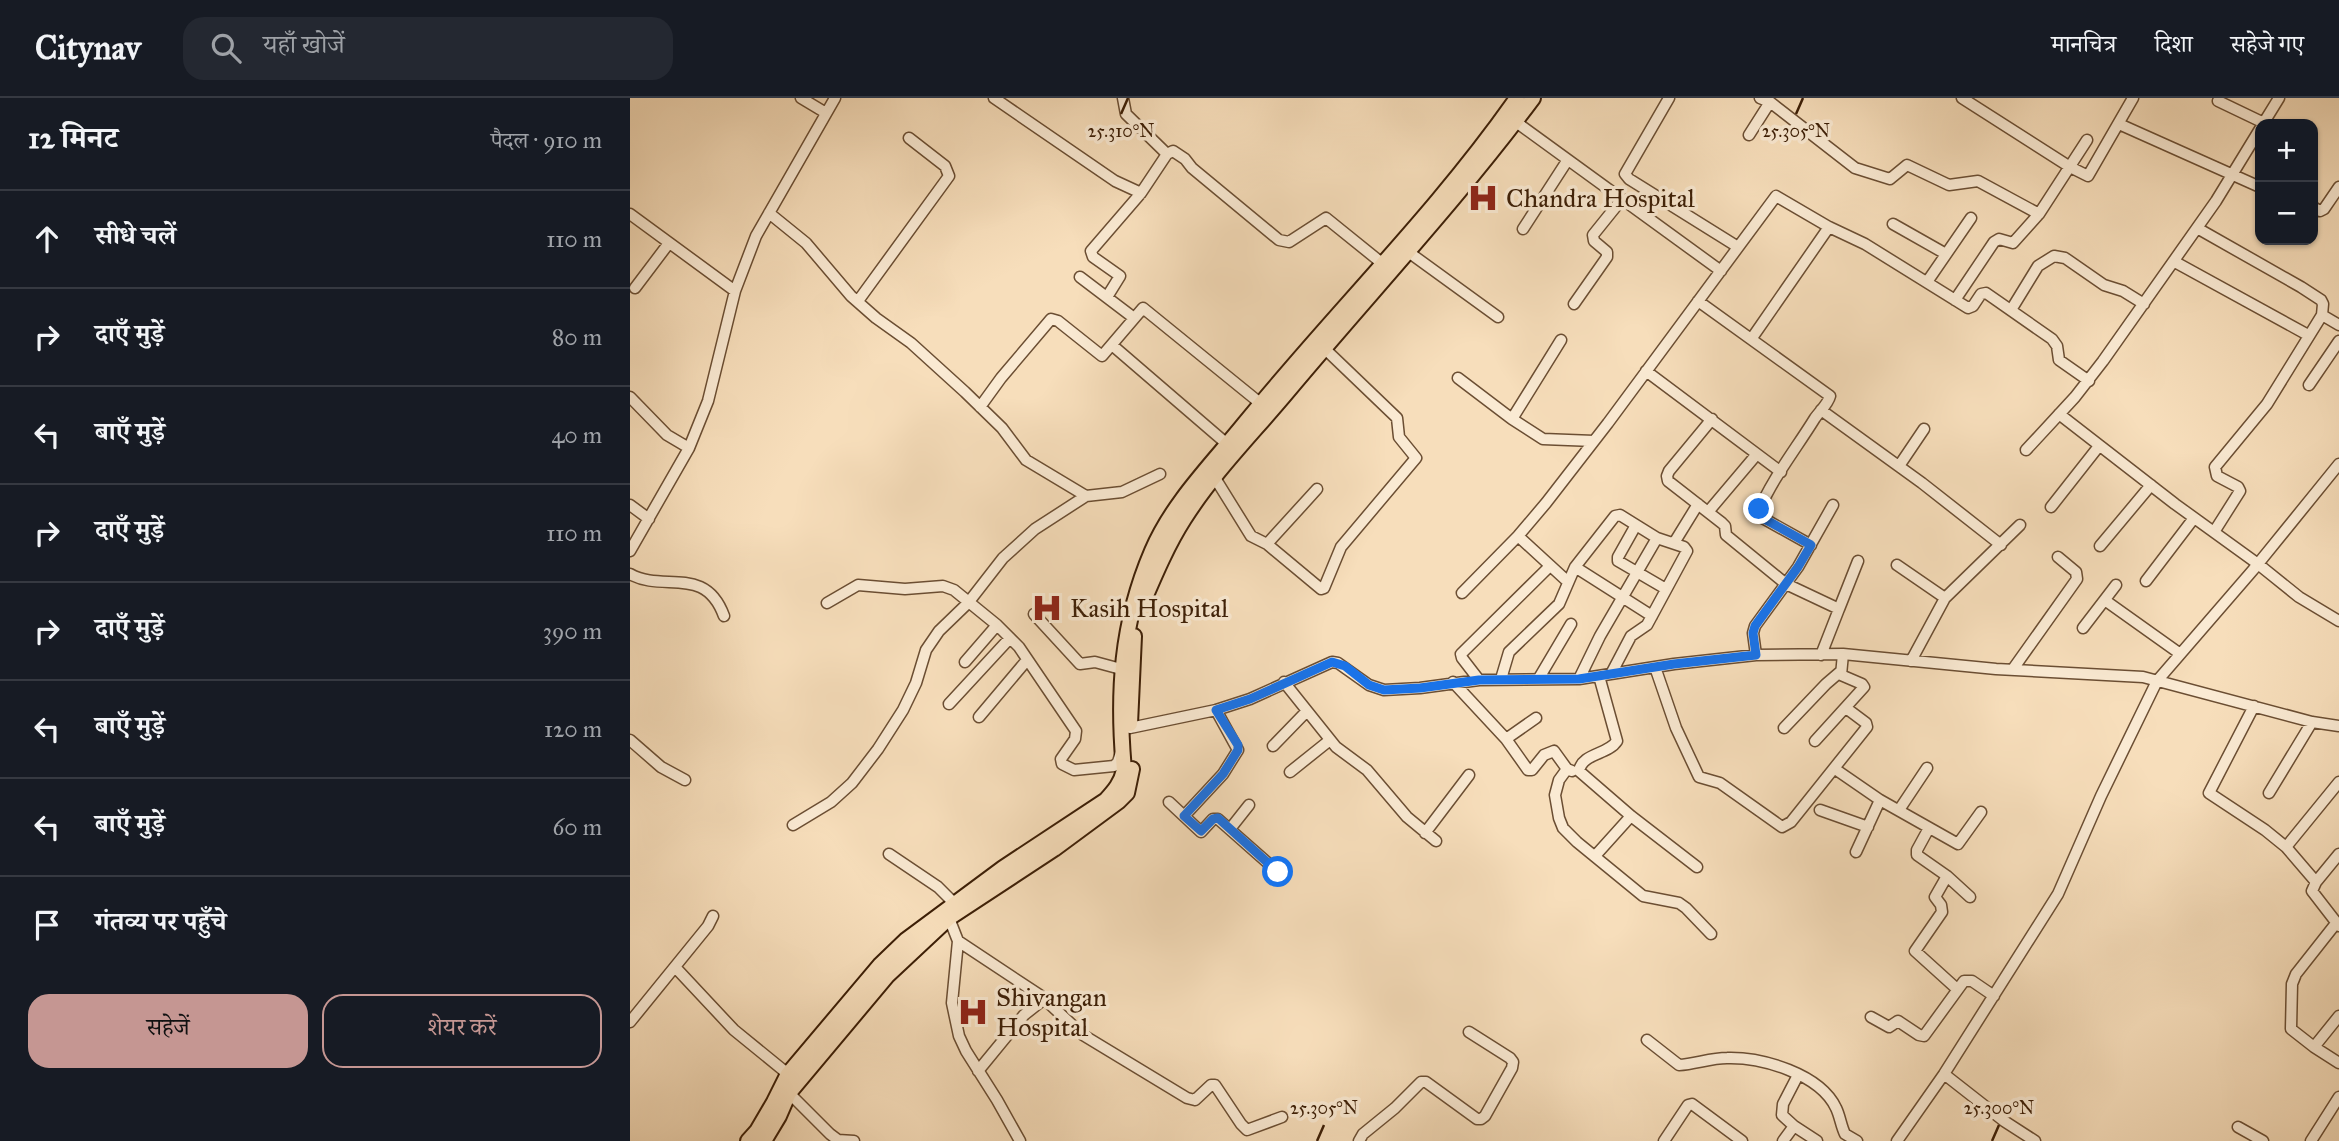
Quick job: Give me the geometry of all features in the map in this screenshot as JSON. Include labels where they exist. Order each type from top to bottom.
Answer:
[{"type":"highway","points":[[748,1141],[788,1074],[880,965],[905,940],[1106,800],[1122,781],[1121,669],[1129,621],[1152,550],[1188,492],[1260,403],[1431,209],[1517,98]]},
{"type":"highway","points":[[764,1141],[789,1093],[887,976],[950,910],[1054,849],[1127,793],[1131,782],[1133,639],[1143,601],[1161,559],[1185,518],[1215,478],[1433,223],[1533,98]]},
{"type":"street","points":[[801,98],[826,113]]},
{"type":"street","points":[[630,551],[689,448],[708,401],[735,291],[756,236],[835,98]]},
{"type":"street","points":[[994,98],[1115,181],[1141,193]]},
{"type":"street","points":[[1123,98],[1126,114],[1167,154]]},
{"type":"street","points":[[1669,98],[1625,174],[1738,247]]},
{"type":"street","points":[[1969,100],[2086,176],[2133,98]]},
{"type":"street","points":[[2266,119],[2279,98]]},
{"type":"street","points":[[1749,135],[1765,100],[1856,168],[1890,178],[1907,165],[1949,185],[1978,181],[2039,214]]},
{"type":"street","points":[[2218,101],[2255,121]]},
{"type":"street","points":[[1516,122],[1721,271]]},
{"type":"street","points":[[2119,124],[2255,185]]},
{"type":"street","points":[[2026,450],[2089,381],[2175,262],[2255,137]]},
{"type":"street","points":[[858,301],[949,176],[945,166],[909,138]]},
{"type":"street","points":[[1955,300],[1996,239],[2013,243],[2039,214],[2087,139]]},
{"type":"street","points":[[1107,297],[1120,276],[1093,257],[1091,251],[1141,193],[1167,154],[1173,151],[1279,240],[1289,242],[1325,218],[1383,264]]},
{"type":"street","points":[[1523,229],[1567,161]]},
{"type":"street","points":[[2318,210],[2324,209],[2339,187]]},
{"type":"street","points":[[1462,593],[1518,536],[1594,441],[1776,196],[1829,227],[1865,244],[1970,308],[1983,293],[2053,339],[2059,360],[2089,381]]},
{"type":"street","points":[[1574,304],[1607,257],[1607,252],[1594,241],[1593,235],[1622,199]]},
{"type":"street","points":[[769,213],[806,243],[876,318],[911,342],[1002,428],[1026,460],[1086,496]]},
{"type":"street","points":[[630,214],[735,291]]},
{"type":"street","points":[[1927,282],[1971,218]]},
{"type":"street","points":[[1893,224],[1946,254]]},
{"type":"street","points":[[1752,338],[1829,227]]},
{"type":"street","points":[[2197,228],[2321,300],[2323,304],[2322,315],[2267,404],[2215,467],[2217,476],[2238,487],[2240,491],[2214,532]]},
{"type":"street","points":[[635,288],[669,243]]},
{"type":"street","points":[[1407,251],[1498,317]]},
{"type":"street","points":[[2011,310],[2038,266],[2054,256],[2065,258],[2104,285],[2128,294],[2144,304]]},
{"type":"street","points":[[2175,262],[2308,335]]},
{"type":"street","points":[[1080,277],[1135,318]]},
{"type":"street","points":[[1698,301],[1830,396],[1830,400],[1781,471],[1759,509],[1759,516],[1811,545]]},
{"type":"street","points":[[980,407],[1001,378],[1053,318],[1099,356],[1105,355],[1143,308],[1260,403]]},
{"type":"street","points":[[2322,315],[2339,325]]},
{"type":"street","points":[[1512,419],[1561,340]]},
{"type":"street","points":[[2309,385],[2339,341]]},
{"type":"street","points":[[1112,345],[1227,444]]},
{"type":"street","points":[[1215,478],[1251,536],[1267,544],[1324,588],[1341,547],[1416,458],[1399,437],[1397,418],[1324,348]]},
{"type":"street","points":[[1646,371],[1781,471]]},
{"type":"street","points":[[1458,378],[1512,419],[1547,441],[1594,441]]},
{"type":"street","points":[[630,397],[667,435],[689,448]]},
{"type":"street","points":[[1821,410],[2001,545]]},
{"type":"street","points":[[2059,414],[2299,597],[2339,621]]},
{"type":"street","points":[[1712,419],[1667,475],[1668,481],[1708,512],[1724,526],[1726,535],[1786,584],[1839,609]]},
{"type":"street","points":[[1899,466],[1924,429]]},
{"type":"street","points":[[2051,507],[2099,446]]},
{"type":"street","points":[[1708,512],[1757,454]]},
{"type":"street","points":[[1896,1141],[1944,1074],[2058,894],[2101,796],[2157,681],[2258,564],[2339,464]]},
{"type":"street","points":[[793,825],[831,802],[852,783],[903,710],[916,683],[926,650],[939,631],[968,603],[1003,558],[1035,529],[1086,496],[1122,492],[1160,474]]},
{"type":"street","points":[[2100,546],[2151,485]]},
{"type":"street","points":[[1267,544],[1317,489]]},
{"type":"street","points":[[1674,543],[1698,504]]},
{"type":"street","points":[[630,505],[649,519]]},
{"type":"street","points":[[1756,655],[1753,629],[1786,584],[1833,505]]},
{"type":"street","points":[[1501,679],[1509,652],[1559,604],[1575,567],[1617,515],[1657,538],[1684,547],[1687,551],[1647,625],[1631,636],[1611,674]]},
{"type":"street","points":[[2146,581],[2194,519]]},
{"type":"street","points":[[1636,525],[1617,559],[1666,589]]},
{"type":"street","points":[[1911,660],[1945,598],[2020,526]]},
{"type":"street","points":[[1518,536],[1567,581]]},
{"type":"street","points":[[1579,679],[1657,538]]},
{"type":"street","points":[[2014,669],[2077,579],[2076,572],[2058,557]]},
{"type":"street","points":[[1821,655],[1858,561]]},
{"type":"street","points":[[1897,565],[1945,598]]},
{"type":"street","points":[[1479,680],[1461,654],[1550,566]]},
{"type":"street","points":[[1575,567],[1652,616]]},
{"type":"street","points":[[630,575],[642,579],[689,583],[715,599],[724,616]]},
{"type":"street","points":[[827,603],[852,587],[867,584],[905,589],[947,586],[1010,638],[1076,731],[1075,739],[1060,759],[1062,764],[1074,770],[1114,766],[1122,748]]},
{"type":"street","points":[[2083,628],[2116,585]]},
{"type":"street","points":[[2106,601],[2179,653]]},
{"type":"street","points":[[1034,614],[1080,664],[1095,662],[1121,669]]},
{"type":"street","points":[[1539,678],[1571,624]]},
{"type":"street","points":[[965,662],[997,625]]},
{"type":"street","points":[[949,704],[1010,638]]},
{"type":"street","points":[[1130,728],[1216,710],[1250,699],[1332,662],[1345,666],[1369,685],[1384,690],[1479,680],[1579,679],[1756,655],[1843,654],[2143,677],[2312,722],[2339,726]]},
{"type":"street","points":[[1784,727],[1840,672],[1843,654]]},
{"type":"street","points":[[979,717],[1027,660]]},
{"type":"street","points":[[1655,667],[1676,728],[1699,777],[1720,783],[1782,827],[1791,822],[1867,727],[1866,723],[1846,708]]},
{"type":"street","points":[[1815,741],[1864,687],[1843,677],[1840,672]]},
{"type":"street","points":[[1579,771],[1586,760],[1612,747],[1617,741],[1599,676]]},
{"type":"street","points":[[1284,682],[1330,740],[1367,770],[1407,817],[1436,841]]},
{"type":"street","points":[[1454,682],[1506,739],[1529,771],[1544,755],[1552,751],[1557,753],[1567,769],[1579,771],[1697,867]]},
{"type":"street","points":[[2254,706],[2209,793],[2286,847],[2316,881]]},
{"type":"street","points":[[1184,816],[1223,774],[1238,750],[1238,745],[1216,710]]},
{"type":"street","points":[[1273,746],[1306,712]]},
{"type":"street","points":[[1506,739],[1536,718]]},
{"type":"street","points":[[2269,793],[2312,722]]},
{"type":"street","points":[[630,740],[661,767],[685,780]]},
{"type":"street","points":[[1290,772],[1330,740]]},
{"type":"street","points":[[1899,810],[1927,768]]},
{"type":"street","points":[[1567,769],[1556,786],[1555,795],[1563,828],[1643,896],[1653,900],[1672,901],[1686,908],[1710,934]]},
{"type":"street","points":[[1835,769],[1880,800],[1958,844],[1981,812]]},
{"type":"street","points":[[1425,833],[1469,775]]},
{"type":"street","points":[[2286,847],[2339,782]]},
{"type":"street","points":[[1856,852],[1880,800]]},
{"type":"street","points":[[1169,802],[1201,831],[1216,818],[1278,872]]},
{"type":"street","points":[[1230,829],[1249,805]]},
{"type":"street","points":[[1820,810],[1868,827]]},
{"type":"street","points":[[1595,856],[1631,816]]},
{"type":"street","points":[[1929,828],[1917,855],[1947,876],[1970,897]]},
{"type":"street","points":[[889,854],[938,887],[950,910],[958,941],[953,1012],[965,1051],[1020,1141]]},
{"type":"street","points":[[2339,855],[2316,881],[2312,891],[2338,924],[2293,980],[2291,1029],[2339,1063]]},
{"type":"street","points":[[1947,876],[1935,897],[1941,905],[1941,912],[1914,951],[1957,989]]},
{"type":"street","points":[[630,1022],[713,916]]},
{"type":"street","points":[[958,941],[1043,1000],[1083,1035],[1187,1098],[1195,1100],[1215,1085],[1244,1129],[1251,1129],[1282,1117]]},
{"type":"street","points":[[675,967],[734,1030],[788,1074]]},
{"type":"street","points":[[1871,1017],[1889,1027],[1898,1021],[1924,1036],[1964,981],[1969,980],[1994,996]]},
{"type":"street","points":[[978,1071],[1024,1015],[1043,1000]]},
{"type":"street","points":[[2314,1047],[2339,1016]]},
{"type":"street","points":[[1359,1141],[1363,1134],[1402,1102],[1421,1082],[1426,1082],[1477,1119],[1482,1119],[1512,1069],[1513,1062],[1469,1032]]},
{"type":"street","points":[[1647,1040],[1679,1065],[1725,1058],[1746,1059],[1775,1064],[1798,1075],[1824,1093],[1837,1109],[1845,1134],[1857,1141]]},
{"type":"street","points":[[1944,1074],[2004,1121],[2035,1141]]},
{"type":"street","points":[[1798,1075],[1782,1109],[1782,1115],[1817,1141]]},
{"type":"street","points":[[789,1093],[838,1140],[855,1141]]},
{"type":"street","points":[[2311,1141],[2339,1097]]},
{"type":"street","points":[[1664,1141],[1688,1105],[1692,1104],[1742,1141]]},
{"type":"street","points":[[1783,1141],[1794,1126]]},
{"type":"street","points":[[2238,1128],[2256,1139]]},
{"type":"place","name":"Chandra Hospital","points":[[1483,198]]},
{"type":"place","name":"Kasih Hospital","points":[[1047,608]]},
{"type":"place","name":"Shivangan Hospital","points":[[973,1012]]},
{"type":"route","points":[[1278,872],[1218,818],[1213,819],[1201,831],[1184,816],[1223,774],[1237,754],[1238,745],[1216,710],[1250,699],[1332,662],[1345,666],[1369,685],[1384,690],[1479,680],[1579,679],[1756,655],[1753,629],[1811,545],[1759,516],[1759,509]]}]
